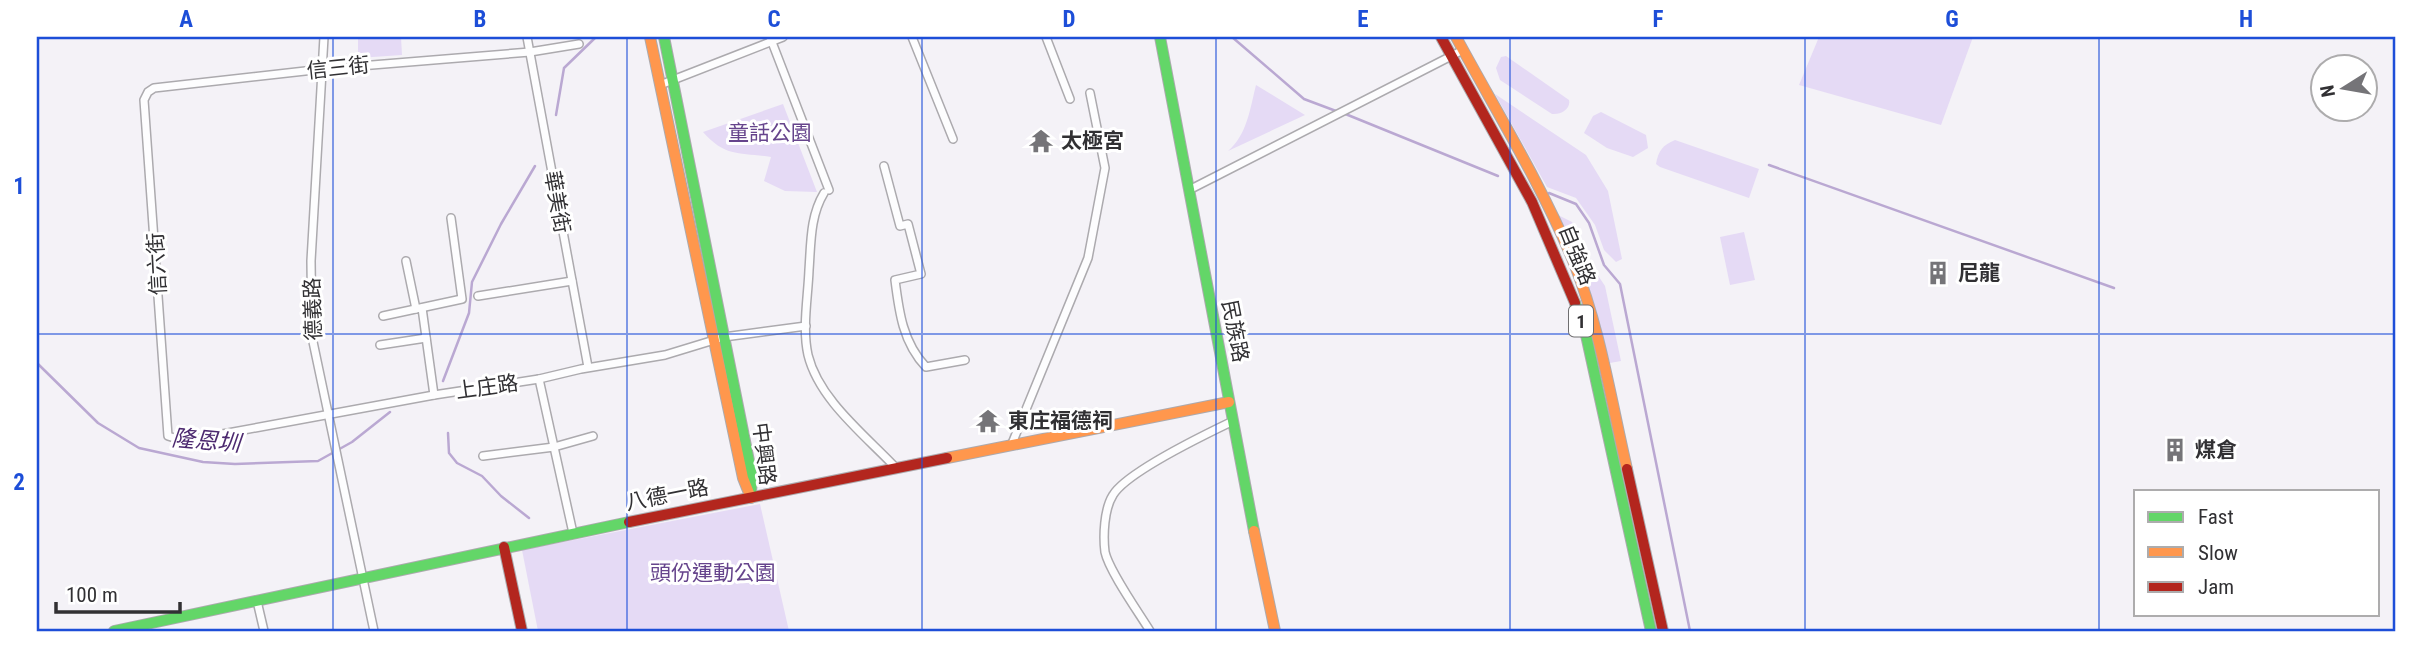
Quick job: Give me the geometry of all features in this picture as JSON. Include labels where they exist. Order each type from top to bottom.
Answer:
[{"type":"street","name":"德義路","points":[[324,37],[311,261],[312,337],[374,631]]},
{"type":"street","name":"華美街","points":[[527,37],[588,368]]},
{"type":"street","name":"中興路","points":[[650,37],[743,478],[751,498]]},
{"type":"street","name":"中興路","points":[[664,37],[752,476],[751,498]]},
{"type":"street","points":[[660,85],[771,39],[783,37]]},
{"type":"street","points":[[912,37],[953,139]]},
{"type":"street","points":[[1046,37],[1070,99]]},
{"type":"street","name":"民族路","points":[[1160,37],[1231,422],[1275,631]]},
{"type":"street","name":"自強路","points":[[1441,37],[1532,202],[1568,282],[1586,335],[1651,631]]},
{"type":"street","name":"自強路","points":[[1456,37],[1554,218],[1589,304],[1663,631]]},
{"type":"street","points":[[771,39],[827,191],[815,209],[806,326],[808,355],[830,398],[896,468]]},
{"type":"street","name":"信三街","points":[[148,92],[154,88],[323,69],[530,52],[579,44]]},
{"type":"street","points":[[1189,190],[1463,50]]},
{"type":"street","name":"信六街","points":[[148,92],[144,100],[168,436]]},
{"type":"street","points":[[1011,446],[1088,258],[1105,168],[1090,93]]},
{"type":"street","points":[[884,166],[900,226],[908,224],[921,274],[895,280],[900,321],[917,357],[926,367],[965,359]]},
{"type":"street","points":[[383,316],[462,299],[451,218]]},
{"type":"street","points":[[406,261],[426,338],[434,395]]},
{"type":"street","points":[[478,296],[572,281]]},
{"type":"street","name":"上庄路","points":[[168,436],[184,441],[665,355],[724,337],[806,326]]},
{"type":"street","points":[[380,345],[426,338]]},
{"type":"street","points":[[539,379],[573,533]]},
{"type":"street","name":"八德一路","points":[[114,631],[155,627],[257,601],[504,547],[1229,402]]},
{"type":"street","points":[[1150,631],[1105,554],[1107,509],[1118,488],[1201,436],[1231,422]]},
{"type":"street","points":[[483,456],[554,447],[593,436]]},
{"type":"street","points":[[504,547],[522,631]]},
{"type":"street","points":[[257,601],[264,631]]},
{"type":"green space","points":[[358,37],[401,37],[402,55],[358,58]]},
{"type":"green space","points":[[1819,37],[1973,37],[1941,125],[1799,85]]},
{"type":"green space","points":[[1506,56],[1569,100],[1567,109],[1552,114],[1500,80],[1496,68],[1501,57]]},
{"type":"green space","points":[[1256,85],[1305,115],[1228,151],[1244,129]]},
{"type":"green space","points":[[1495,94],[1586,155],[1608,191],[1622,259],[1616,262],[1604,250],[1595,225],[1576,198],[1547,187]]},
{"type":"green space","name":"童話公園","points":[[783,104],[817,192],[785,191],[764,181],[771,157],[726,150],[703,132]]},
{"type":"green space","points":[[1601,112],[1646,135],[1648,148],[1633,157],[1607,148],[1584,133],[1593,116]]},
{"type":"green space","points":[[1675,140],[1759,169],[1749,198],[1656,164],[1662,149]]},
{"type":"green space","points":[[1556,214],[1572,222],[1582,239],[1587,259],[1605,286],[1621,361],[1610,363],[1592,297]]},
{"type":"green space","points":[[1744,232],[1755,280],[1730,285],[1720,237]]},
{"type":"green space","name":"頭份運動公園","points":[[760,504],[789,631],[538,631],[522,550]]},
{"type":"waterway","name":"隆恩圳","points":[[556,115],[564,68],[596,37]]},
{"type":"waterway","points":[[1232,37],[1304,99],[1336,111]]},
{"type":"waterway","points":[[1343,113],[1498,176]]},
{"type":"waterway","points":[[1769,165],[2114,288]]},
{"type":"waterway","name":"隆恩圳","points":[[443,381],[469,313],[472,282],[501,224],[535,166]]},
{"type":"waterway","points":[[1549,193],[1576,204],[1589,223],[1604,265],[1620,284],[1690,631]]},
{"type":"waterway","name":"隆恩圳","points":[[37,363],[98,423],[139,448],[203,462],[235,464],[318,461],[352,442],[390,412]]},
{"type":"waterway","name":"隆恩圳","points":[[448,433],[449,453],[457,463],[482,476],[501,496],[529,518]]},
{"type":"traffic: fast","points":[[664,37],[752,476],[751,494]]},
{"type":"traffic: fast","points":[[1160,37],[1254,531]]},
{"type":"traffic: fast","points":[[1575,303],[1586,335],[1651,631]]},
{"type":"traffic: fast","points":[[114,631],[629,522]]},
{"type":"traffic: slow","points":[[650,37],[743,478],[751,498]]},
{"type":"traffic: slow","points":[[1456,37],[1533,177],[1574,263],[1598,339],[1627,469]]},
{"type":"traffic: slow","points":[[947,458],[1229,402]]},
{"type":"traffic: slow","points":[[1254,531],[1275,631]]},
{"type":"traffic: jam","points":[[1441,37],[1532,202],[1575,303]]},
{"type":"traffic: jam","points":[[629,522],[947,458]]},
{"type":"traffic: jam","points":[[1627,469],[1663,631]]},
{"type":"traffic: jam","points":[[504,547],[522,631]]},
{"type":"place","name":"太極宮","points":[[1041,141]]},
{"type":"place","name":"尼龍","points":[[1938,273]]},
{"type":"place","name":"東庄福德祠","points":[[988,421]]},
{"type":"place","name":"煤倉","points":[[2175,450]]}]
